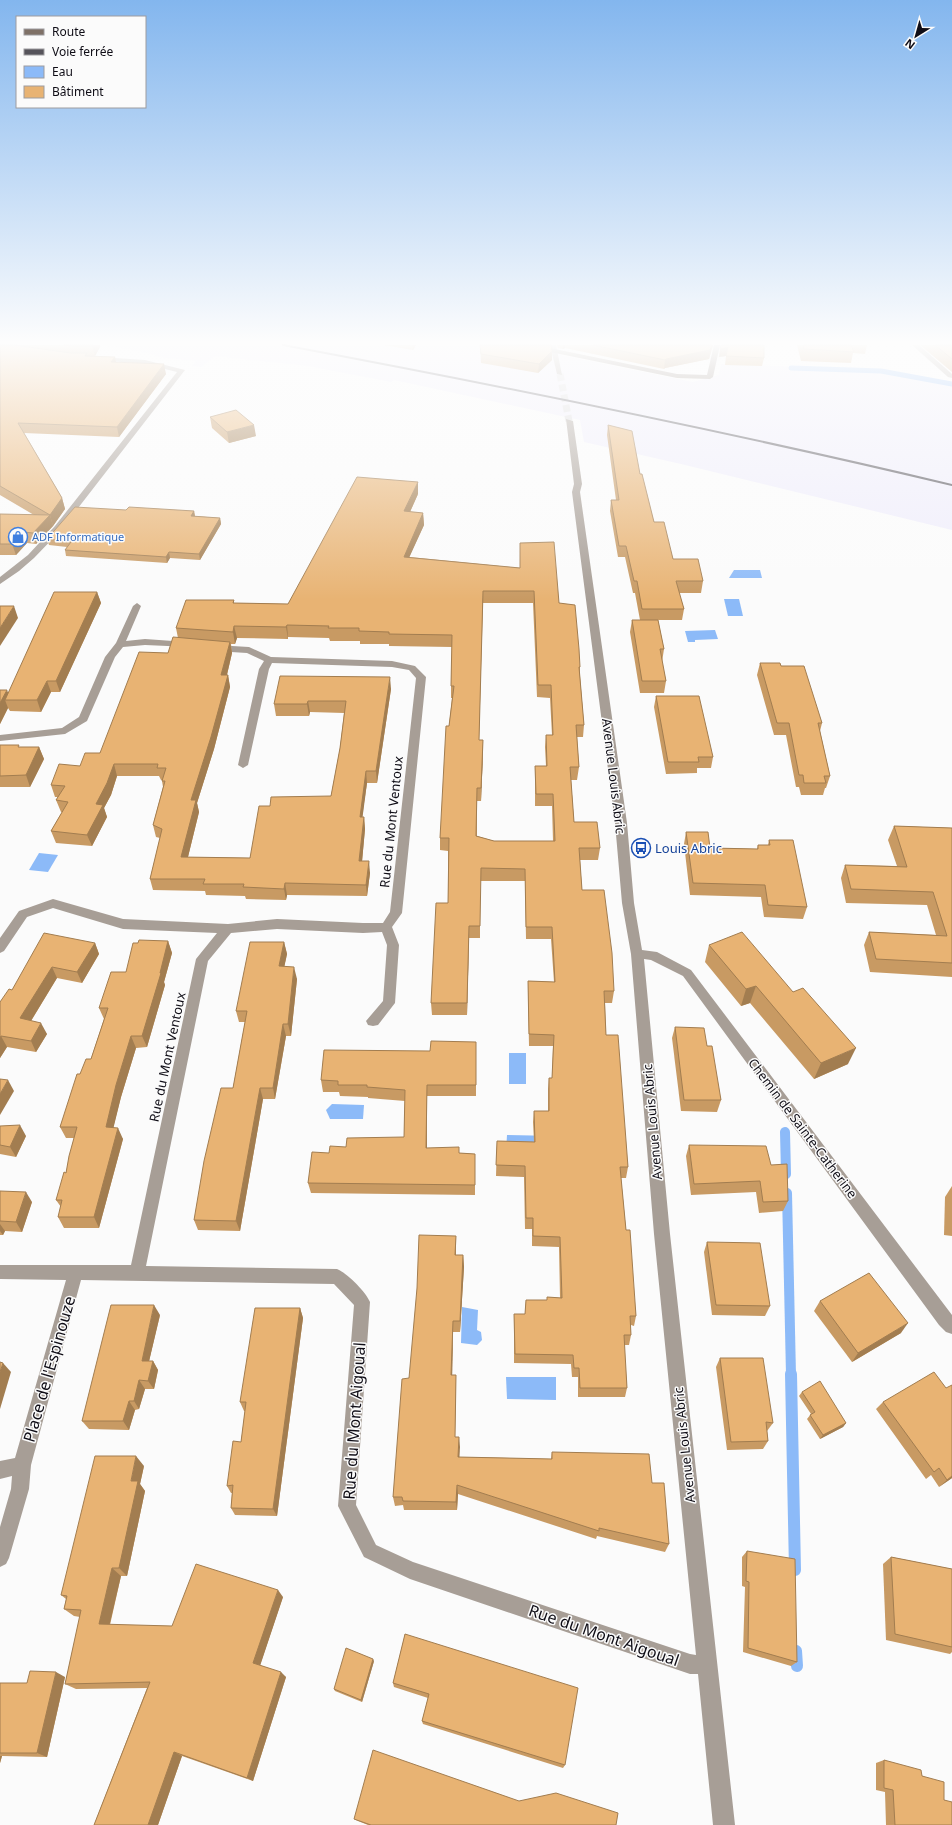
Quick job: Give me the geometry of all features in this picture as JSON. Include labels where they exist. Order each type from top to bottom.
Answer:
[{"type":"street","points":[[0,581],[32,556],[77,505],[135,430]]},
{"type":"street","name":"Avenue Louis Abric","points":[[570,430],[578,484],[576,492],[621,823],[628,903],[637,954],[662,1234],[724,1825]]},
{"type":"street","points":[[0,738],[65,731],[83,719],[110,657],[120,644],[136,606]]},
{"type":"street","name":"Rue du Mont Ventoux","points":[[120,644],[145,642],[249,650],[269,660],[392,664],[412,668],[421,677],[396,913],[386,927]]},
{"type":"street","points":[[243,765],[264,669],[269,660]]},
{"type":"street","points":[[0,948],[23,914],[53,903],[123,924],[228,929],[277,924],[363,928],[386,927],[393,945],[389,1003],[373,1021]]},
{"type":"street","name":"Rue du Mont Ventoux","points":[[137,1273],[202,959],[228,929]]},
{"type":"street","name":"Chemin de Sainte-Catherine","points":[[637,954],[653,956],[687,973],[945,1319],[952,1326]]},
{"type":"street","name":"Rue du Mont Aigoual","points":[[0,1272],[337,1277],[362,1302],[347,1506],[370,1551],[410,1570],[690,1664],[707,1665]]},
{"type":"street","name":"Place de l'Espinouze","points":[[0,1558],[20,1489],[22,1465],[72,1289],[75,1273]]},
{"type":"street","points":[[0,1470],[22,1465]]},
{"type":"shaded area","points":[[582,430],[952,430],[952,530],[681,464],[584,442]]},
{"type":"water","points":[[734,570],[760,570],[762,578],[729,578]]},
{"type":"water","points":[[724,599],[739,599],[743,616],[728,616]]},
{"type":"water","points":[[715,630],[718,639],[695,640],[695,642],[688,642],[685,631]]},
{"type":"water","points":[[39,853],[58,855],[48,872],[29,870]]},
{"type":"water","points":[[509,1053],[526,1053],[526,1084],[509,1084]]},
{"type":"water","points":[[332,1104],[364,1105],[363,1119],[330,1119],[326,1110]]},
{"type":"water","points":[[507,1135],[556,1136],[506,1152]]},
{"type":"water","points":[[462,1307],[478,1310],[477,1330],[481,1332],[482,1340],[477,1345],[461,1343]]},
{"type":"water","points":[[506,1377],[556,1377],[556,1400],[507,1399]]},
{"type":"building","points":[[0,430],[22,430],[62,498],[50,515],[0,486]]},
{"type":"building","points":[[609,430],[632,431],[640,474],[642,474],[654,522],[664,522],[673,559],[698,559],[703,581],[676,581],[684,609],[642,609],[637,581],[634,581],[626,546],[619,546],[611,500],[619,500]]},
{"type":"building","points":[[357,477],[418,482],[404,511],[423,513],[404,557],[520,568],[520,543],[554,542],[559,603],[575,605],[579,649],[584,725],[576,725],[579,767],[570,767],[574,822],[597,822],[600,848],[579,848],[582,890],[604,890],[612,953],[614,991],[604,991],[606,1035],[618,1035],[628,1167],[620,1167],[626,1230],[630,1230],[636,1316],[630,1316],[631,1335],[624,1335],[627,1388],[580,1388],[579,1368],[574,1368],[573,1355],[515,1354],[514,1314],[525,1314],[526,1300],[547,1300],[547,1297],[562,1298],[560,1237],[533,1236],[533,1218],[526,1218],[525,1166],[496,1165],[497,1141],[535,1142],[534,1111],[549,1111],[549,1078],[552,1078],[554,1035],[529,1034],[528,981],[555,982],[552,927],[526,927],[525,869],[481,868],[480,926],[469,926],[467,1003],[431,1003],[436,903],[448,903],[449,838],[440,838],[446,726],[449,726],[454,686],[451,686],[452,635],[389,634],[389,632],[359,631],[359,628],[328,628],[329,626],[234,626],[233,632],[176,628],[186,600],[234,600],[233,603],[288,604]],"holes":[[[483,591],[534,591],[538,685],[551,685],[553,735],[546,735],[547,766],[535,766],[536,794],[553,794],[555,841],[494,841],[476,836],[477,788],[481,788],[483,740],[479,740]]]},
{"type":"building","points":[[75,507],[126,510],[129,507],[194,511],[191,516],[220,518],[199,554],[169,552],[166,557],[65,550],[71,542],[47,539]]},
{"type":"building","points":[[0,514],[50,515],[33,533],[23,532],[12,544],[0,544]]},
{"type":"building","points":[[54,592],[97,592],[56,681],[47,681],[37,700],[5,700]]},
{"type":"building","points":[[0,606],[14,606],[0,628]]},
{"type":"building","points":[[632,620],[658,620],[664,649],[660,649],[666,681],[642,681]]},
{"type":"building","points":[[173,637],[230,642],[221,675],[228,675],[211,737],[191,800],[196,800],[181,857],[250,858],[259,806],[270,806],[271,797],[331,796],[340,748],[346,701],[308,701],[307,704],[274,704],[280,676],[390,677],[376,771],[366,771],[360,817],[364,817],[359,861],[369,861],[366,885],[285,883],[284,889],[243,887],[244,884],[203,884],[205,879],[150,879],[162,829],[153,825],[165,781],[162,781],[166,768],[157,768],[158,764],[114,764],[107,783],[96,804],[103,805],[87,835],[51,831],[68,802],[56,800],[65,786],[51,785],[59,764],[80,766],[85,753],[100,753],[139,652],[168,653]]},
{"type":"building","points":[[760,663],[780,663],[781,666],[804,666],[822,723],[818,723],[830,776],[824,776],[826,783],[804,783],[803,775],[799,775],[789,723],[777,723]]},
{"type":"building","points":[[0,690],[7,690],[0,703]]},
{"type":"building","points":[[656,696],[699,696],[713,757],[698,757],[699,762],[668,762]]},
{"type":"building","points":[[0,745],[39,747],[26,775],[0,776]]},
{"type":"building","points":[[894,826],[952,828],[952,963],[876,959],[869,932],[947,936],[933,892],[851,889],[845,865],[907,867]]},
{"type":"building","points":[[686,832],[708,832],[710,848],[758,849],[758,845],[770,845],[769,840],[793,840],[807,907],[768,905],[765,885],[693,883]]},
{"type":"building","points":[[742,932],[793,992],[803,988],[856,1048],[821,1063],[756,986],[746,989],[709,945]]},
{"type":"building","points":[[44,933],[95,943],[77,972],[52,967],[20,1018],[41,1023],[31,1041],[1,1036],[0,1038],[0,1002],[9,989],[12,990]]},
{"type":"building","points":[[139,940],[168,941],[161,973],[142,1036],[131,1036],[116,1085],[106,1127],[118,1128],[94,1217],[58,1217],[62,1200],[56,1200],[64,1172],[66,1173],[77,1127],[60,1127],[77,1074],[80,1074],[86,1059],[91,1059],[108,1008],[99,1008],[111,972],[126,972],[133,943],[138,943]]},
{"type":"building","points":[[250,942],[284,942],[279,966],[294,967],[288,1024],[283,1024],[273,1088],[260,1088],[236,1221],[194,1220],[204,1161],[221,1088],[233,1088],[247,1011],[236,1011]]},
{"type":"building","points":[[675,1027],[704,1028],[707,1046],[712,1046],[721,1100],[684,1100]]},
{"type":"building","points":[[431,1041],[476,1042],[476,1085],[427,1085],[426,1148],[459,1147],[459,1153],[475,1154],[475,1185],[308,1183],[312,1152],[329,1153],[330,1146],[346,1147],[347,1138],[404,1137],[405,1090],[367,1087],[367,1085],[338,1085],[338,1081],[321,1080],[324,1050],[430,1051]]},
{"type":"building","points":[[0,1079],[8,1080],[0,1094]]},
{"type":"building","points":[[20,1125],[10,1147],[0,1145],[0,1126]]},
{"type":"building","points":[[689,1145],[766,1146],[771,1165],[787,1164],[788,1201],[763,1202],[760,1181],[694,1184]]},
{"type":"building","points":[[0,1191],[26,1192],[16,1222],[0,1221]]},
{"type":"building","points":[[419,1235],[456,1236],[455,1255],[463,1255],[460,1321],[453,1321],[451,1375],[456,1375],[455,1437],[459,1437],[458,1457],[552,1459],[552,1452],[649,1454],[652,1483],[664,1483],[669,1544],[599,1528],[599,1531],[457,1485],[456,1502],[403,1501],[402,1497],[393,1497],[402,1379],[409,1378],[417,1288]]},
{"type":"building","points":[[707,1242],[760,1243],[770,1306],[716,1305]]},
{"type":"building","points":[[869,1273],[908,1323],[858,1353],[820,1301]]},
{"type":"building","points":[[111,1305],[154,1305],[142,1361],[153,1361],[148,1381],[139,1380],[134,1401],[129,1401],[123,1421],[82,1421]]},
{"type":"building","points":[[255,1308],[300,1308],[273,1509],[231,1508],[233,1485],[227,1486],[233,1441],[241,1442],[246,1402],[240,1402]]},
{"type":"building","points":[[720,1358],[763,1358],[773,1423],[766,1422],[768,1441],[731,1442]]},
{"type":"building","points":[[0,1362],[3,1363],[0,1372]]},
{"type":"building","points":[[934,1372],[946,1388],[952,1385],[952,1476],[947,1480],[939,1468],[934,1472],[883,1402]]},
{"type":"building","points":[[820,1381],[846,1423],[823,1435],[810,1415],[815,1412],[802,1392]]},
{"type":"building","points":[[95,1456],[136,1456],[131,1481],[138,1481],[119,1568],[112,1568],[99,1624],[172,1626],[196,1564],[278,1590],[253,1663],[281,1672],[247,1778],[174,1752],[148,1825],[94,1825],[150,1682],[65,1684],[81,1610],[64,1609],[67,1596],[61,1595]]},
{"type":"building","points":[[747,1551],[795,1559],[797,1662],[748,1648],[749,1582],[746,1581]]},
{"type":"building","points":[[891,1557],[952,1569],[952,1647],[895,1634]]},
{"type":"building","points":[[405,1634],[578,1688],[565,1765],[422,1721],[429,1694],[393,1683]]},
{"type":"building","points":[[346,1648],[373,1659],[361,1700],[334,1689]]},
{"type":"building","points":[[30,1671],[56,1672],[37,1753],[0,1753],[0,1683],[27,1683]]},
{"type":"building","points":[[373,1750],[519,1801],[556,1793],[618,1813],[616,1825],[371,1825],[354,1819]]},
{"type":"building","points":[[884,1760],[921,1770],[922,1776],[944,1782],[944,1800],[952,1802],[952,1825],[895,1825],[893,1790],[884,1788]]},
{"type":"waterway","points":[[785,1132],[786,1174]]},
{"type":"waterway","points":[[787,1193],[791,1375]]},
{"type":"waterway","points":[[791,1374],[795,1570]]},
{"type":"waterway","points":[[796,1651],[797,1666]]},
{"type":"railway","points":[[707,430],[869,465],[952,485]]},
{"type":"place","name":"ADF Informatique","points":[[18,537]]},
{"type":"place","name":"Louis Abric","points":[[641,848]]}]
